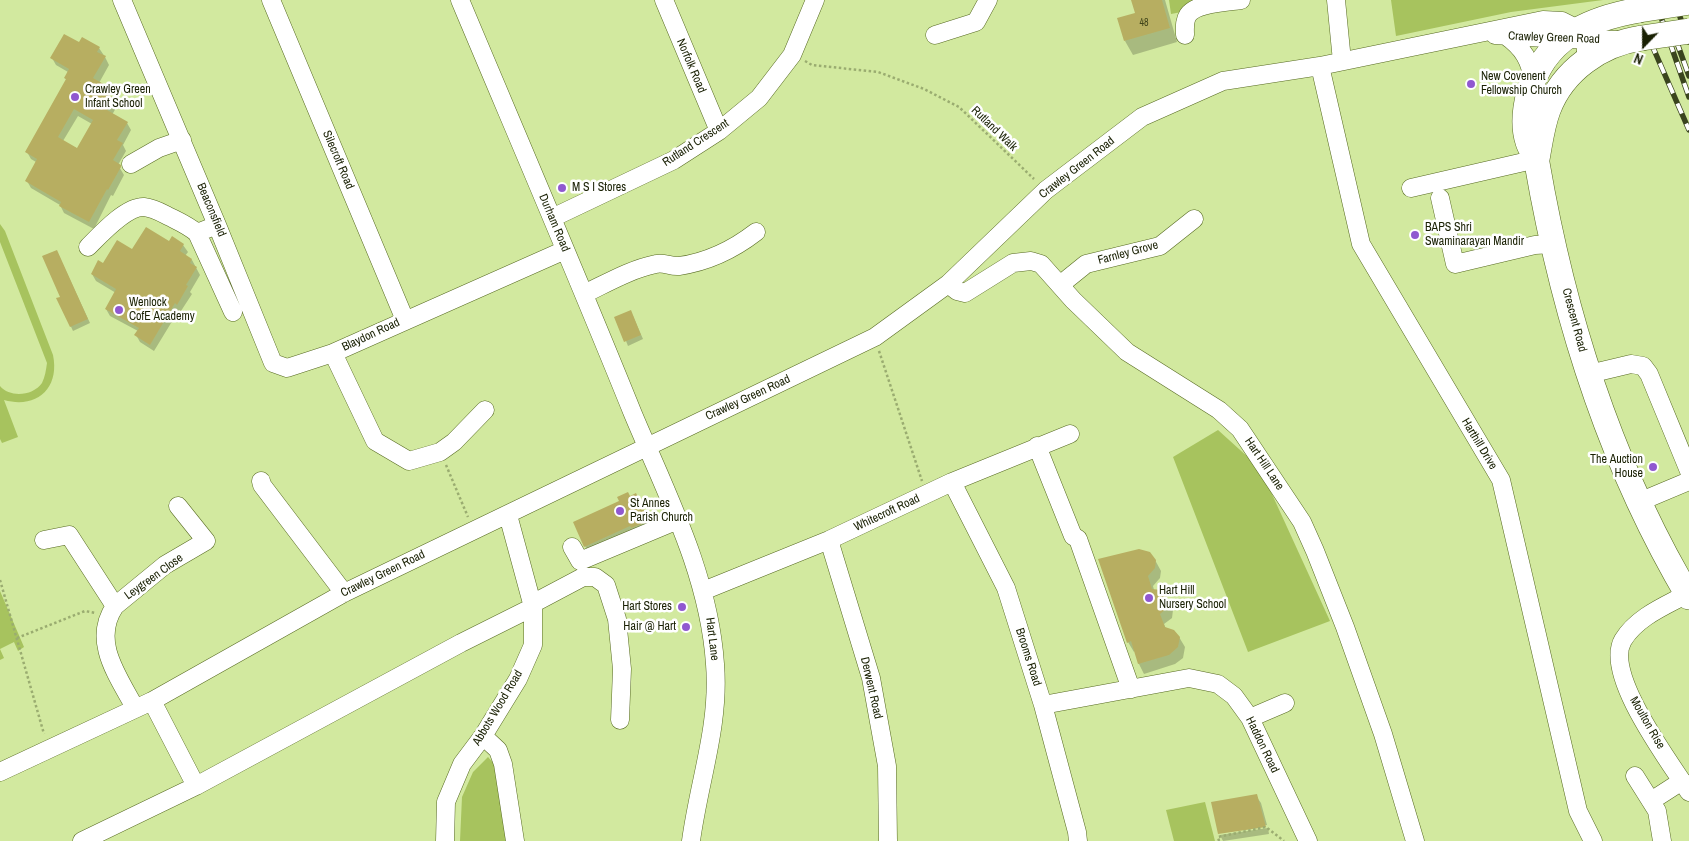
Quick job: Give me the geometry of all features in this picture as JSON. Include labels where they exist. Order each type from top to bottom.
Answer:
[{"type":"highway","name":"Crawley Green Road","points":[[1578,42],[1608,16],[1689,2]]},
{"type":"highway","points":[[1533,82],[1548,56],[1578,42],[1636,39],[1689,31]]},
{"type":"highway","points":[[1537,159],[1543,126],[1552,101],[1564,81],[1578,42]]},
{"type":"highway","name":"Crescent Road","points":[[1533,82],[1527,105],[1526,133],[1528,144],[1537,159],[1543,200],[1553,244],[1589,374],[1613,442],[1639,502],[1688,595]]},
{"type":"street","name":"Beaconsfield","points":[[122,0],[218,225],[273,363],[287,368],[333,353]]},
{"type":"street","name":"Silecroft Road","points":[[271,0],[405,320]]},
{"type":"street","name":"Durham Road","points":[[460,0],[647,446]]},
{"type":"street","name":"Norfolk Road","points":[[664,0],[719,131]]},
{"type":"street","name":"Rutland Crescent","points":[[552,218],[674,160],[719,131],[759,98],[792,55],[815,0]]},
{"type":"street","points":[[935,35],[976,22],[988,0]]},
{"type":"street","points":[[1186,35],[1185,23],[1188,14],[1198,7],[1241,0]]},
{"type":"street","points":[[1336,0],[1342,61]]},
{"type":"street","name":"Crawley Green Road","points":[[0,772],[152,701],[344,592],[875,337],[948,284],[1046,190],[1142,117],[1223,81],[1320,66],[1543,20],[1562,20],[1578,42]]},
{"type":"street","name":"Crawley Green Road","points":[[1479,34],[1578,42]]},
{"type":"street","name":"Crescent Road","points":[[1506,36],[1521,48],[1525,54],[1532,70],[1533,82]]},
{"type":"street","name":"Harthill Drive","points":[[1320,66],[1361,244],[1501,480],[1578,811],[1593,841]]},
{"type":"street","points":[[131,164],[159,148],[182,140]]},
{"type":"street","points":[[1411,188],[1537,159]]},
{"type":"street","points":[[1440,198],[1455,264],[1535,245],[1553,244]]},
{"type":"street","points":[[88,247],[119,219],[138,207],[156,210],[197,233],[233,312]]},
{"type":"street","name":"Farnley Grove","points":[[1060,285],[1086,264],[1160,246],[1194,219]]},
{"type":"street","points":[[197,233],[218,225]]},
{"type":"street","points":[[584,294],[641,268],[659,263],[676,267],[714,256],[756,232]]},
{"type":"street","name":"Blaydon Road","points":[[485,410],[454,442],[440,452],[408,461],[375,441],[333,353],[565,250]]},
{"type":"street","name":"Hart Hill Lane","points":[[948,284],[957,291],[965,293],[1013,263],[1031,261],[1040,264],[1113,340],[1127,352],[1189,389],[1231,420],[1256,452],[1302,522],[1315,551],[1345,627],[1383,734],[1415,841]]},
{"type":"street","points":[[1589,374],[1631,364],[1643,366],[1649,374],[1689,471]]},
{"type":"street","name":"Whitecroft Road","points":[[703,591],[829,540],[952,482],[1070,434]]},
{"type":"street","name":"Hart Lane","points":[[647,446],[698,572],[714,646],[716,703],[711,744],[691,841]]},
{"type":"street","points":[[1037,446],[1073,536],[1078,539],[1132,688]]},
{"type":"street","points":[[261,481],[262,485],[344,592]]},
{"type":"street","points":[[1639,502],[1689,481]]},
{"type":"street","name":"Brooms Road","points":[[952,482],[1006,588],[1043,705],[1078,832],[1078,841]]},
{"type":"street","name":"Leygreen Close","points":[[44,540],[68,535],[111,610],[165,565],[206,541],[178,506]]},
{"type":"street","name":"Abbots Wood Road","points":[[445,841],[446,802],[462,764],[483,736],[518,679],[532,645],[532,605],[508,514]]},
{"type":"street","points":[[572,547],[580,561],[678,520]]},
{"type":"street","name":"Derwent Road","points":[[829,540],[871,678],[887,766],[888,841]]},
{"type":"street","points":[[82,841],[196,786],[583,577],[595,577],[606,585],[617,619],[622,660],[620,720]]},
{"type":"street","name":"Moulton Rise","points":[[1685,786],[1638,712],[1625,684],[1619,660],[1622,641],[1633,627],[1655,610],[1688,595]]},
{"type":"street","points":[[111,610],[104,638],[108,654],[135,708]]},
{"type":"street","name":"Haddon Road","points":[[1043,705],[1189,678],[1218,684],[1234,696],[1250,718],[1308,841]]},
{"type":"street","points":[[152,701],[196,786]]},
{"type":"street","points":[[1250,718],[1285,703]]},
{"type":"street","points":[[483,736],[498,750],[503,764],[515,841]]},
{"type":"street","points":[[1635,776],[1657,811],[1662,841]]},
{"type":"street","points":[[1651,801],[1685,786]]},
{"type":"path","name":"Rutland Walk","points":[[792,55],[812,65],[878,72],[924,89],[959,107],[1046,190]]},
{"type":"path","points":[[875,337],[927,495]]},
{"type":"path","points":[[440,452],[473,530]]},
{"type":"path","points":[[0,580],[48,748]]},
{"type":"path","points":[[16,638],[85,611],[111,610]]},
{"type":"path","points":[[1220,841],[1218,837],[1266,827],[1284,841]]},
{"type":"green space","points":[[1169,0],[1246,0],[1171,14]]},
{"type":"green space","points":[[1391,0],[1603,0],[1511,12],[1396,36]]},
{"type":"green space","points":[[0,224],[5,231],[53,355],[54,367],[53,378],[43,394],[26,402],[4,400],[18,437],[2,443],[0,439],[0,386],[4,390],[15,394],[33,391],[42,383],[47,363],[0,242]]},
{"type":"green space","points":[[1218,430],[1260,468],[1330,621],[1248,652],[1173,457]]},
{"type":"green space","points":[[0,591],[24,647],[18,651],[14,642],[0,649]]},
{"type":"green space","points":[[0,649],[4,658],[0,660]]},
{"type":"green space","points":[[488,757],[496,766],[506,841],[460,841],[462,797],[473,772]]},
{"type":"green space","points":[[1205,802],[1215,841],[1174,841],[1166,810]]},
{"type":"building","points":[[1131,0],[1162,0],[1170,28],[1124,41],[1117,18],[1135,13]]},
{"type":"building","points":[[64,34],[79,42],[82,37],[100,47],[97,52],[106,56],[93,78],[107,86],[103,92],[114,98],[107,110],[128,122],[117,140],[123,143],[113,160],[121,165],[121,167],[89,222],[59,206],[61,202],[25,181],[37,159],[25,152],[66,79],[64,78],[69,69],[50,58]],"holes":[[[74,109],[93,120],[77,148],[58,137]]]},
{"type":"building","points":[[146,227],[169,241],[172,236],[184,244],[180,251],[192,259],[190,263],[197,267],[177,305],[175,303],[150,345],[134,335],[139,328],[105,309],[116,289],[91,274],[98,260],[103,263],[117,240],[132,249]]},
{"type":"building","points":[[57,250],[88,319],[70,327],[56,298],[60,297],[42,256]]},
{"type":"building","points":[[631,310],[641,335],[624,342],[614,317]]},
{"type":"building","name":"St Annes Parish Church","points":[[628,492],[630,496],[636,493],[649,521],[631,528],[630,526],[584,547],[573,522],[619,501],[617,497]]},
{"type":"building","points":[[1139,549],[1150,552],[1156,560],[1155,568],[1148,576],[1152,589],[1161,590],[1168,599],[1167,608],[1160,614],[1165,627],[1174,630],[1180,637],[1178,647],[1169,655],[1138,664],[1131,641],[1127,643],[1098,559]]},
{"type":"building","points":[[1257,794],[1266,827],[1218,834],[1211,802]]},
{"type":"railway","points":[[1655,0],[1689,97]]},
{"type":"railway","points":[[1674,0],[1689,42]]},
{"type":"railway","points":[[1676,40],[1689,76]]},
{"type":"railway","points":[[1651,43],[1689,130]]},
{"type":"place","name":"New Covenent Fellowship Church","points":[[1471,84]]},
{"type":"place","name":"Crawley Green Infant School","points":[[75,97]]},
{"type":"place","name":"M S I Stores","points":[[562,188]]},
{"type":"place","name":"BAPS Shri Swaminarayan Mandir","points":[[1415,235]]},
{"type":"place","name":"Wenlock CofE Academy","points":[[119,310]]},
{"type":"place","name":"The Auction House","points":[[1653,467]]},
{"type":"place","name":"St Annes Parish Church","points":[[620,511]]},
{"type":"place","name":"Hart Hill Nursery School","points":[[1149,598]]},
{"type":"place","name":"Hart Stores","points":[[682,607]]},
{"type":"place","name":"Hair @ Hart","points":[[686,627]]}]
